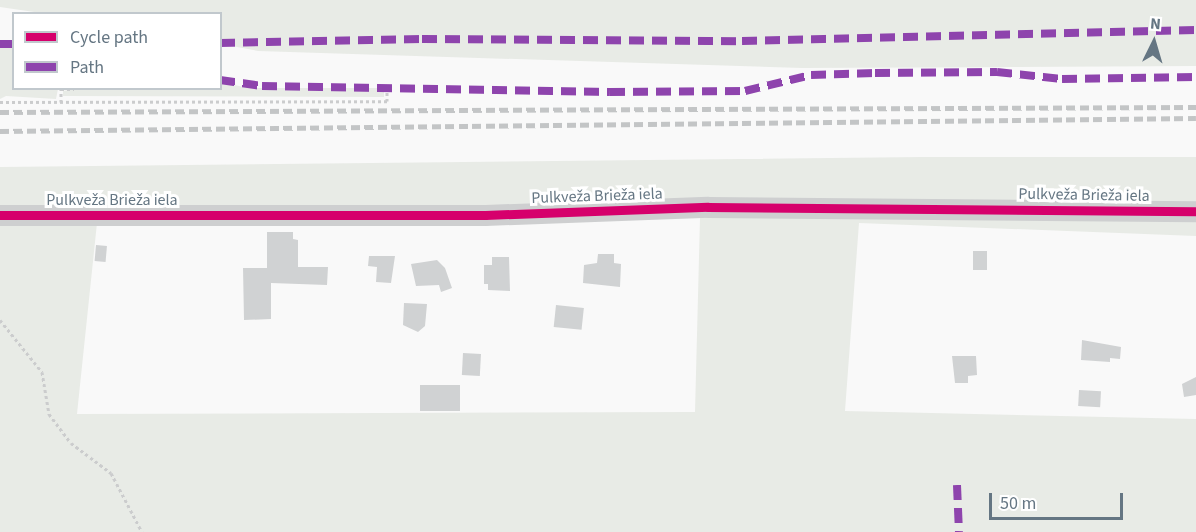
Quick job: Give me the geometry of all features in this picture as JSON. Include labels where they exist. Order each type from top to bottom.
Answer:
[{"type":"street","name":"Pulkveža Brieža iela","points":[[0,215],[485,215],[708,207],[1196,211]]},
{"type":"path","points":[[0,102],[387,101],[387,86]]},
{"type":"path","points":[[61,90],[61,102]]},
{"type":"path","points":[[0,320],[42,372],[49,414],[71,443],[111,473],[142,532]]},
{"type":"shaded area","points":[[0,0],[1196,0],[1196,66],[802,68],[258,51],[222,44],[222,12],[34,12],[0,7]]},
{"type":"shaded area","points":[[0,47],[12,47],[12,90],[58,90],[56,99],[6,96],[0,99]]},
{"type":"shaded area","points":[[222,82],[248,88],[384,88],[384,97],[63,96],[63,91],[222,90]]},
{"type":"shaded area","points":[[921,157],[1196,157],[1196,236],[859,223],[845,411],[1196,419],[1196,532],[0,532],[0,167]],"holes":[[[700,218],[695,412],[77,414],[97,223]]]},
{"type":"building","points":[[267,232],[293,232],[293,239],[298,240],[298,267],[328,267],[327,285],[271,283],[271,319],[244,320],[243,268],[267,268]]},
{"type":"building","points":[[96,245],[107,246],[106,262],[95,261]]},
{"type":"building","points":[[973,251],[987,251],[987,270],[973,270]]},
{"type":"building","points":[[598,254],[614,254],[614,263],[621,264],[620,287],[583,283],[584,265],[597,263]]},
{"type":"building","points":[[369,256],[395,256],[391,283],[376,282],[377,267],[368,266]]},
{"type":"building","points":[[492,257],[509,257],[510,291],[488,290],[488,284],[484,284],[484,265],[492,265]]},
{"type":"building","points":[[437,260],[445,268],[452,288],[441,292],[439,285],[416,286],[411,264]]},
{"type":"building","points":[[404,303],[427,304],[425,326],[418,332],[403,325]]},
{"type":"building","points":[[556,305],[584,308],[582,330],[554,327]]},
{"type":"building","points":[[1082,340],[1121,347],[1120,359],[1110,358],[1110,362],[1081,360]]},
{"type":"building","points":[[463,353],[481,354],[480,376],[462,375]]},
{"type":"building","points":[[952,356],[976,356],[977,375],[968,376],[968,383],[955,383]]},
{"type":"building","points":[[1196,377],[1196,395],[1184,397],[1182,384]]},
{"type":"building","points":[[420,385],[460,385],[460,411],[420,411]]},
{"type":"building","points":[[1079,390],[1101,391],[1100,407],[1078,406]]},
{"type":"railway","points":[[0,112],[1196,107]]},
{"type":"railway","points":[[0,131],[1196,118]]},
{"type":"marked path","points":[[222,43],[422,39],[742,41],[1196,30]]},
{"type":"marked path","points":[[0,44],[12,44]]},
{"type":"marked path","points":[[222,80],[262,86],[610,92],[745,91],[811,75],[875,73],[997,72],[1062,79],[1196,77]]},
{"type":"marked path","points":[[957,485],[959,532]]},
{"type":"cycle path","points":[[0,215],[485,215],[708,207],[1196,211]]}]
